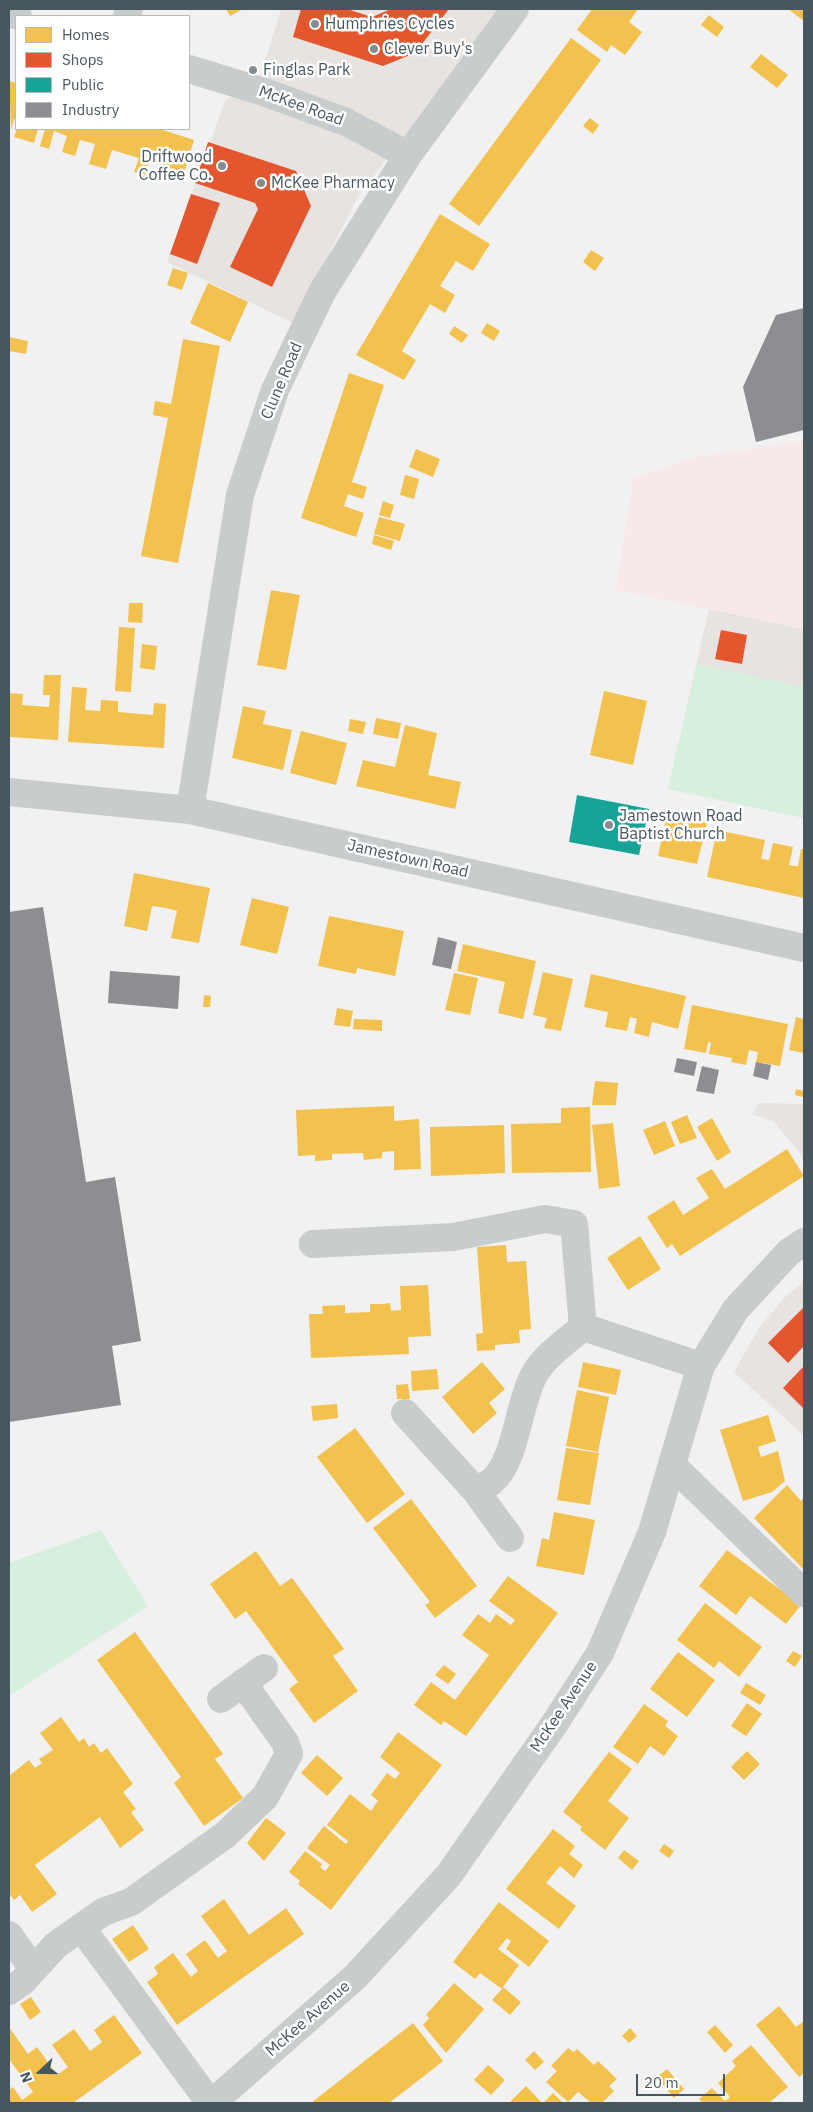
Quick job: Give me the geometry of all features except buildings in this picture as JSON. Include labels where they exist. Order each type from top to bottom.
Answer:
[{"type":"street","name":"Clune Road","points":[[190,810],[240,495],[275,390],[322,292],[408,155],[515,9]]},
{"type":"street","name":"McKee Road","points":[[190,69],[264,92],[346,122],[408,155]]},
{"type":"street","name":"Jamestown Road","points":[[9,792],[190,810],[804,948]]},
{"type":"street","points":[[313,1244],[453,1237],[545,1219],[574,1224],[583,1327]]},
{"type":"street","name":"McKee Avenue","points":[[211,2103],[355,1977],[448,1876],[555,1723],[600,1653],[652,1532],[701,1366],[736,1309],[789,1252],[804,1242]]},
{"type":"street","points":[[583,1327],[701,1366]]},
{"type":"street","points":[[476,1490],[493,1481],[508,1459],[524,1400],[534,1376],[546,1358],[583,1327]]},
{"type":"street","points":[[405,1413],[476,1490],[510,1538]]},
{"type":"street","points":[[672,1465],[804,1593]]},
{"type":"street","points":[[9,1991],[22,1982],[56,1945],[103,1912],[131,1902],[225,1835],[265,1797],[289,1754],[254,1675],[221,1699]]},
{"type":"street","points":[[81,1927],[211,2103]]},
{"type":"street","points":[[9,1935],[33,1969]]},
{"type":"shaded area","points":[[281,9],[502,9],[359,195],[293,323],[167,262],[225,101],[259,80]]},
{"type":"shaded area","points":[[804,441],[804,629],[616,590],[633,479],[695,457]]},
{"type":"shaded area","points":[[709,609],[804,629],[804,818],[668,789]]},
{"type":"shaded area","points":[[759,1103],[804,1104],[804,1163],[800,1153],[773,1121],[752,1114]]},
{"type":"shaded area","points":[[804,1281],[804,1436],[734,1372],[759,1328],[784,1298]]},
{"type":"green space","points":[[697,664],[804,687],[804,802],[801,817],[668,789]]},
{"type":"green space","points":[[101,1530],[148,1606],[9,1696],[9,1563]]},
{"type":"place","name":"Humphries Cycles","points":[[315,24]]},
{"type":"place","name":"Clever Buy's","points":[[374,49]]},
{"type":"place","name":"Finglas Park","points":[[253,70]]},
{"type":"place","name":"Driftwood Coffee Co.","points":[[222,166]]},
{"type":"place","name":"McKee Pharmacy","points":[[261,183]]},
{"type":"place","name":"Jamestown Road Baptist Church","points":[[609,825]]}]
